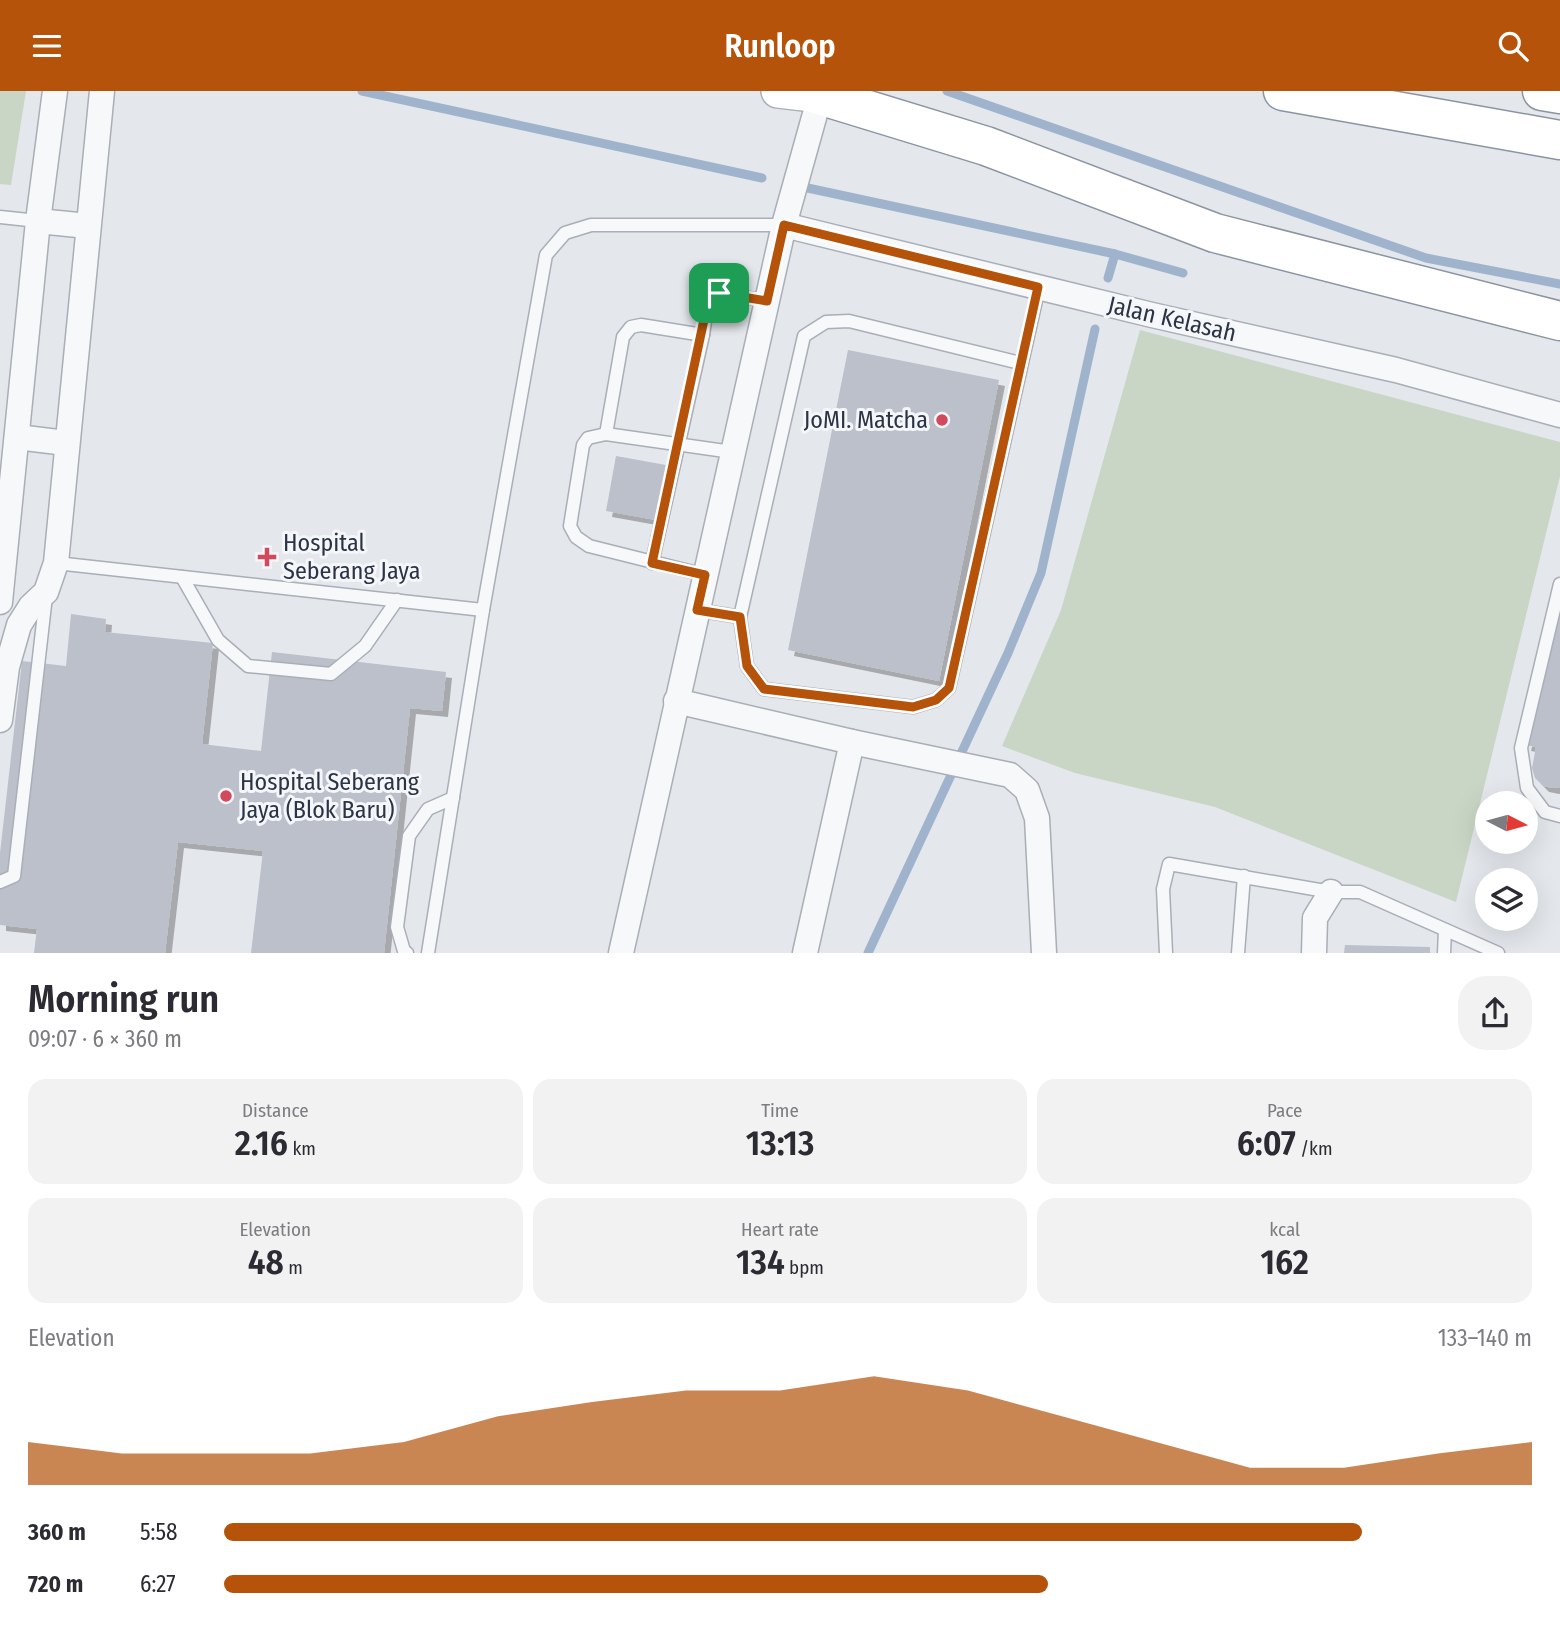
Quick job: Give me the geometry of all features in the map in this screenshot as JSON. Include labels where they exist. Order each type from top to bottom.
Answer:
[{"type":"highway","points":[[1283,91],[1560,139]]},
{"type":"highway","points":[[1542,91],[1560,94]]},
{"type":"highway","points":[[813,94],[986,146],[1215,233],[1560,321]]},
{"type":"main road","points":[[778,91],[813,94]]},
{"type":"street","points":[[0,602],[38,221],[55,91]]},
{"type":"street","points":[[0,720],[7,667],[19,625],[31,605],[46,592],[56,563],[102,91]]},
{"type":"street","points":[[621,953],[813,94]]},
{"type":"street","points":[[38,221],[88,226]]},
{"type":"street","name":"Jalan Kelasah","points":[[784,225],[1396,370],[1560,415]]},
{"type":"street","points":[[17,437],[66,443]]},
{"type":"street","points":[[676,701],[1010,775],[1027,790],[1037,818],[1044,953]]},
{"type":"street","points":[[805,953],[852,742]]},
{"type":"street","points":[[1314,953],[1315,918],[1331,892]]},
{"type":"lane","points":[[0,217],[38,221]]},
{"type":"lane","points":[[428,953],[483,610],[546,255],[565,233],[591,225],[784,225]]},
{"type":"lane","points":[[1020,363],[849,321],[826,322],[804,336],[740,617],[747,666],[764,689],[913,707],[936,700],[949,688],[1038,287]]},
{"type":"lane","points":[[652,563],[711,296],[719,293],[767,301]]},
{"type":"lane","points":[[606,433],[623,337],[631,327],[641,325],[703,335]]},
{"type":"lane","points":[[705,575],[589,546],[576,537],[570,526],[583,446],[588,438],[606,433],[732,452]]},
{"type":"lane","points":[[56,563],[483,610]]},
{"type":"lane","points":[[182,577],[218,640],[248,666],[331,674],[365,646],[397,600]]},
{"type":"lane","points":[[1560,584],[1521,748],[1527,788],[1545,812],[1560,816]]},
{"type":"lane","points":[[0,882],[13,876],[46,592]]},
{"type":"lane","points":[[697,610],[740,617]]},
{"type":"lane","points":[[407,953],[397,927],[409,836],[428,809],[453,798]]},
{"type":"lane","points":[[1166,953],[1163,890],[1169,864],[1331,892],[1360,892],[1498,953]]},
{"type":"lane","points":[[1238,953],[1244,876]]},
{"type":"lane","points":[[1444,953],[1445,930]]},
{"type":"green space","points":[[0,91],[26,91],[11,185],[0,184]]},
{"type":"green space","points":[[1140,330],[1560,442],[1560,476],[1483,791],[1475,791],[1475,824],[1456,902],[1215,807],[1075,773],[1002,746],[1061,610]]},
{"type":"building","points":[[848,350],[999,380],[939,681],[788,650]]},
{"type":"building","points":[[616,456],[666,465],[656,520],[606,511]]},
{"type":"building","points":[[1560,604],[1560,787],[1553,788],[1543,786],[1535,778],[1532,768],[1536,747],[1525,745]]},
{"type":"building","name":"Hospital Seberang Jaya (Blok Baru)","points":[[71,614],[106,619],[105,632],[213,643],[202,744],[261,751],[272,652],[446,672],[442,711],[410,708],[384,953],[251,953],[263,851],[178,842],[165,953],[34,953],[37,929],[0,925],[0,853],[22,661],[66,666]]},
{"type":"building","points":[[1345,945],[1430,947],[1430,953],[1344,953]]},
{"type":"waterway","points":[[362,91],[762,178]]},
{"type":"waterway","points":[[947,91],[1426,258],[1560,284]]},
{"type":"waterway","points":[[803,187],[1115,254],[1183,273]]},
{"type":"waterway","points":[[1108,278],[1115,254]]},
{"type":"waterway","points":[[868,953],[1008,653],[1041,573],[1095,329]]},
{"type":"place","name":"JoMI. Matcha","points":[[942,420]]},
{"type":"place","name":"Hospital Seberang Jaya","points":[[267,557]]},
{"type":"place","name":"Hospital Seberang Jaya (Blok Baru)","points":[[226,796]]},
{"type":"route","points":[[784,225],[1038,287],[949,688],[936,700],[913,707],[764,689],[747,666],[740,617],[697,610],[705,575],[652,563],[703,335],[708,301],[711,296],[719,293],[767,301],[784,225]]}]
